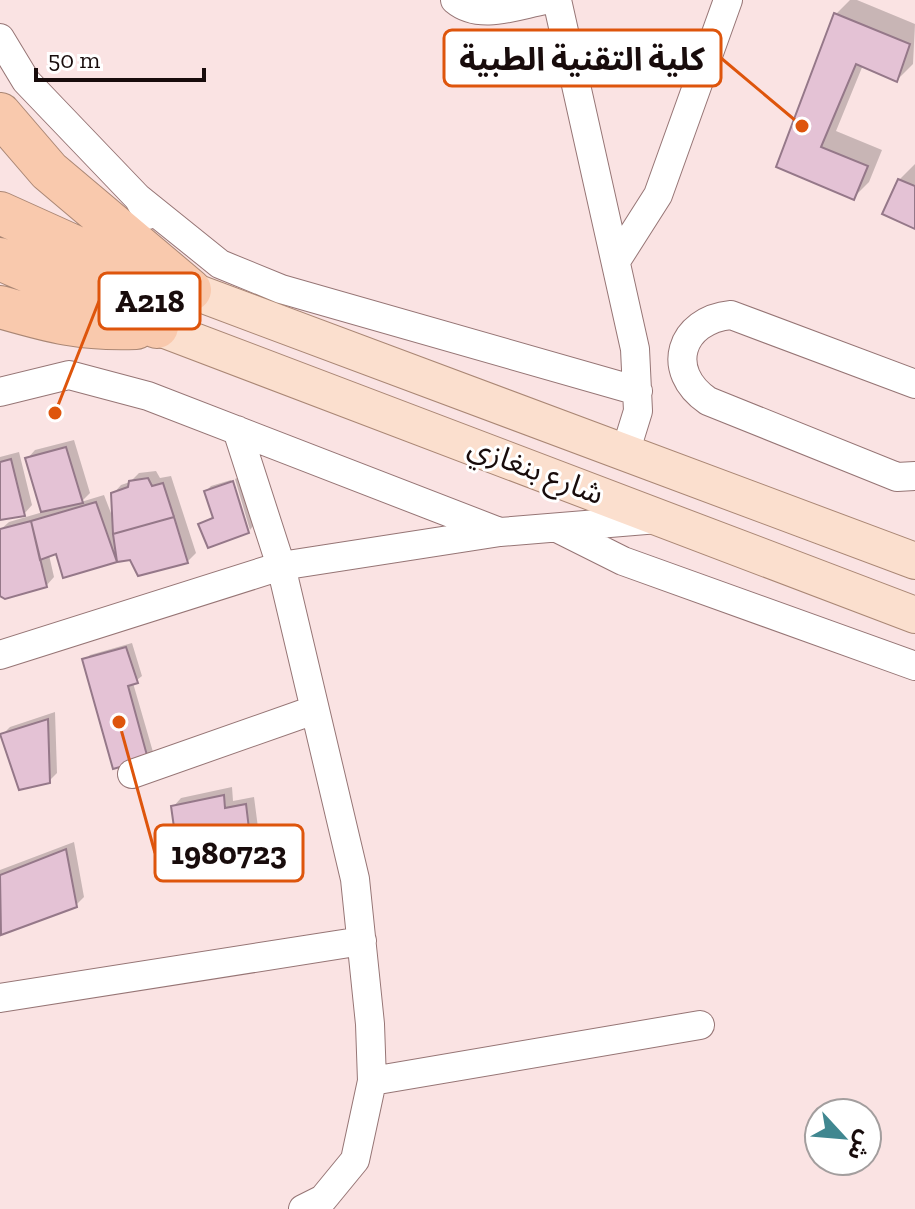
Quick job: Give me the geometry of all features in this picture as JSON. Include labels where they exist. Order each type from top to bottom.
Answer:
[{"type":"highway","points":[[0,114],[49,171],[190,290]]},
{"type":"highway","points":[[0,213],[113,264],[190,290]]},
{"type":"highway","points":[[0,259],[157,327]]},
{"type":"highway","points":[[0,307],[60,325],[98,329],[157,327]]},
{"type":"main road","name":"شارع بنغازي","points":[[190,290],[915,561]]},
{"type":"main road","name":"شارع بنغازي","points":[[157,327],[915,615]]},
{"type":"main road","points":[[858,593],[875,546]]},
{"type":"street","points":[[455,0],[470,10],[483,11],[546,0]]},
{"type":"street","points":[[557,0],[635,349],[638,411],[625,453]]},
{"type":"street","points":[[616,261],[658,195],[728,0]]},
{"type":"street","points":[[0,38],[26,81],[138,198],[220,264],[281,289],[638,391]]},
{"type":"street","points":[[138,198],[190,290]]},
{"type":"street","points":[[915,384],[731,315],[701,323],[690,334],[682,364],[700,396],[897,477],[915,476]]},
{"type":"street","points":[[0,392],[69,375],[148,396],[500,532]]},
{"type":"street","points":[[237,430],[281,566],[355,879],[370,1024],[372,1081],[355,1160],[323,1199],[303,1209]]},
{"type":"street","points":[[0,655],[281,566],[500,532],[664,519]]},
{"type":"street","points":[[556,527],[623,561],[915,666]]},
{"type":"street","points":[[132,774],[314,710]]},
{"type":"street","points":[[0,998],[362,941]]},
{"type":"street","points":[[372,1081],[700,1025]]},
{"type":"building","points":[[834,13],[910,44],[897,82],[856,64],[821,147],[868,166],[854,200],[776,167]]},
{"type":"building","points":[[898,179],[915,186],[915,229],[882,214]]},
{"type":"building","points":[[66,447],[83,503],[41,512],[25,458]]},
{"type":"building","points":[[11,459],[25,516],[0,520],[0,462]]},
{"type":"building","points":[[148,478],[152,486],[163,483],[174,517],[113,534],[111,493],[128,487],[129,481]]},
{"type":"building","points":[[233,481],[249,533],[208,548],[198,524],[213,518],[204,491]]},
{"type":"building","points":[[96,502],[117,562],[63,578],[56,554],[40,560],[31,521]]},
{"type":"building","points":[[174,517],[188,563],[138,576],[130,560],[117,562],[113,534]]},
{"type":"building","points":[[31,521],[47,587],[5,599],[0,596],[0,529]]},
{"type":"building","points":[[126,647],[138,683],[128,686],[148,759],[113,769],[82,659]]},
{"type":"building","points":[[48,719],[50,783],[19,790],[0,734]]},
{"type":"building","points":[[224,795],[225,808],[246,804],[252,854],[239,857],[238,849],[179,863],[171,806]]},
{"type":"building","points":[[66,849],[77,907],[1,935],[0,875]]},
{"type":"place","name":"كلية التقنية الطبية","points":[[802,126]]},
{"type":"place","name":"A218","points":[[55,413]]},
{"type":"place","name":"1980723","points":[[119,722]]}]
